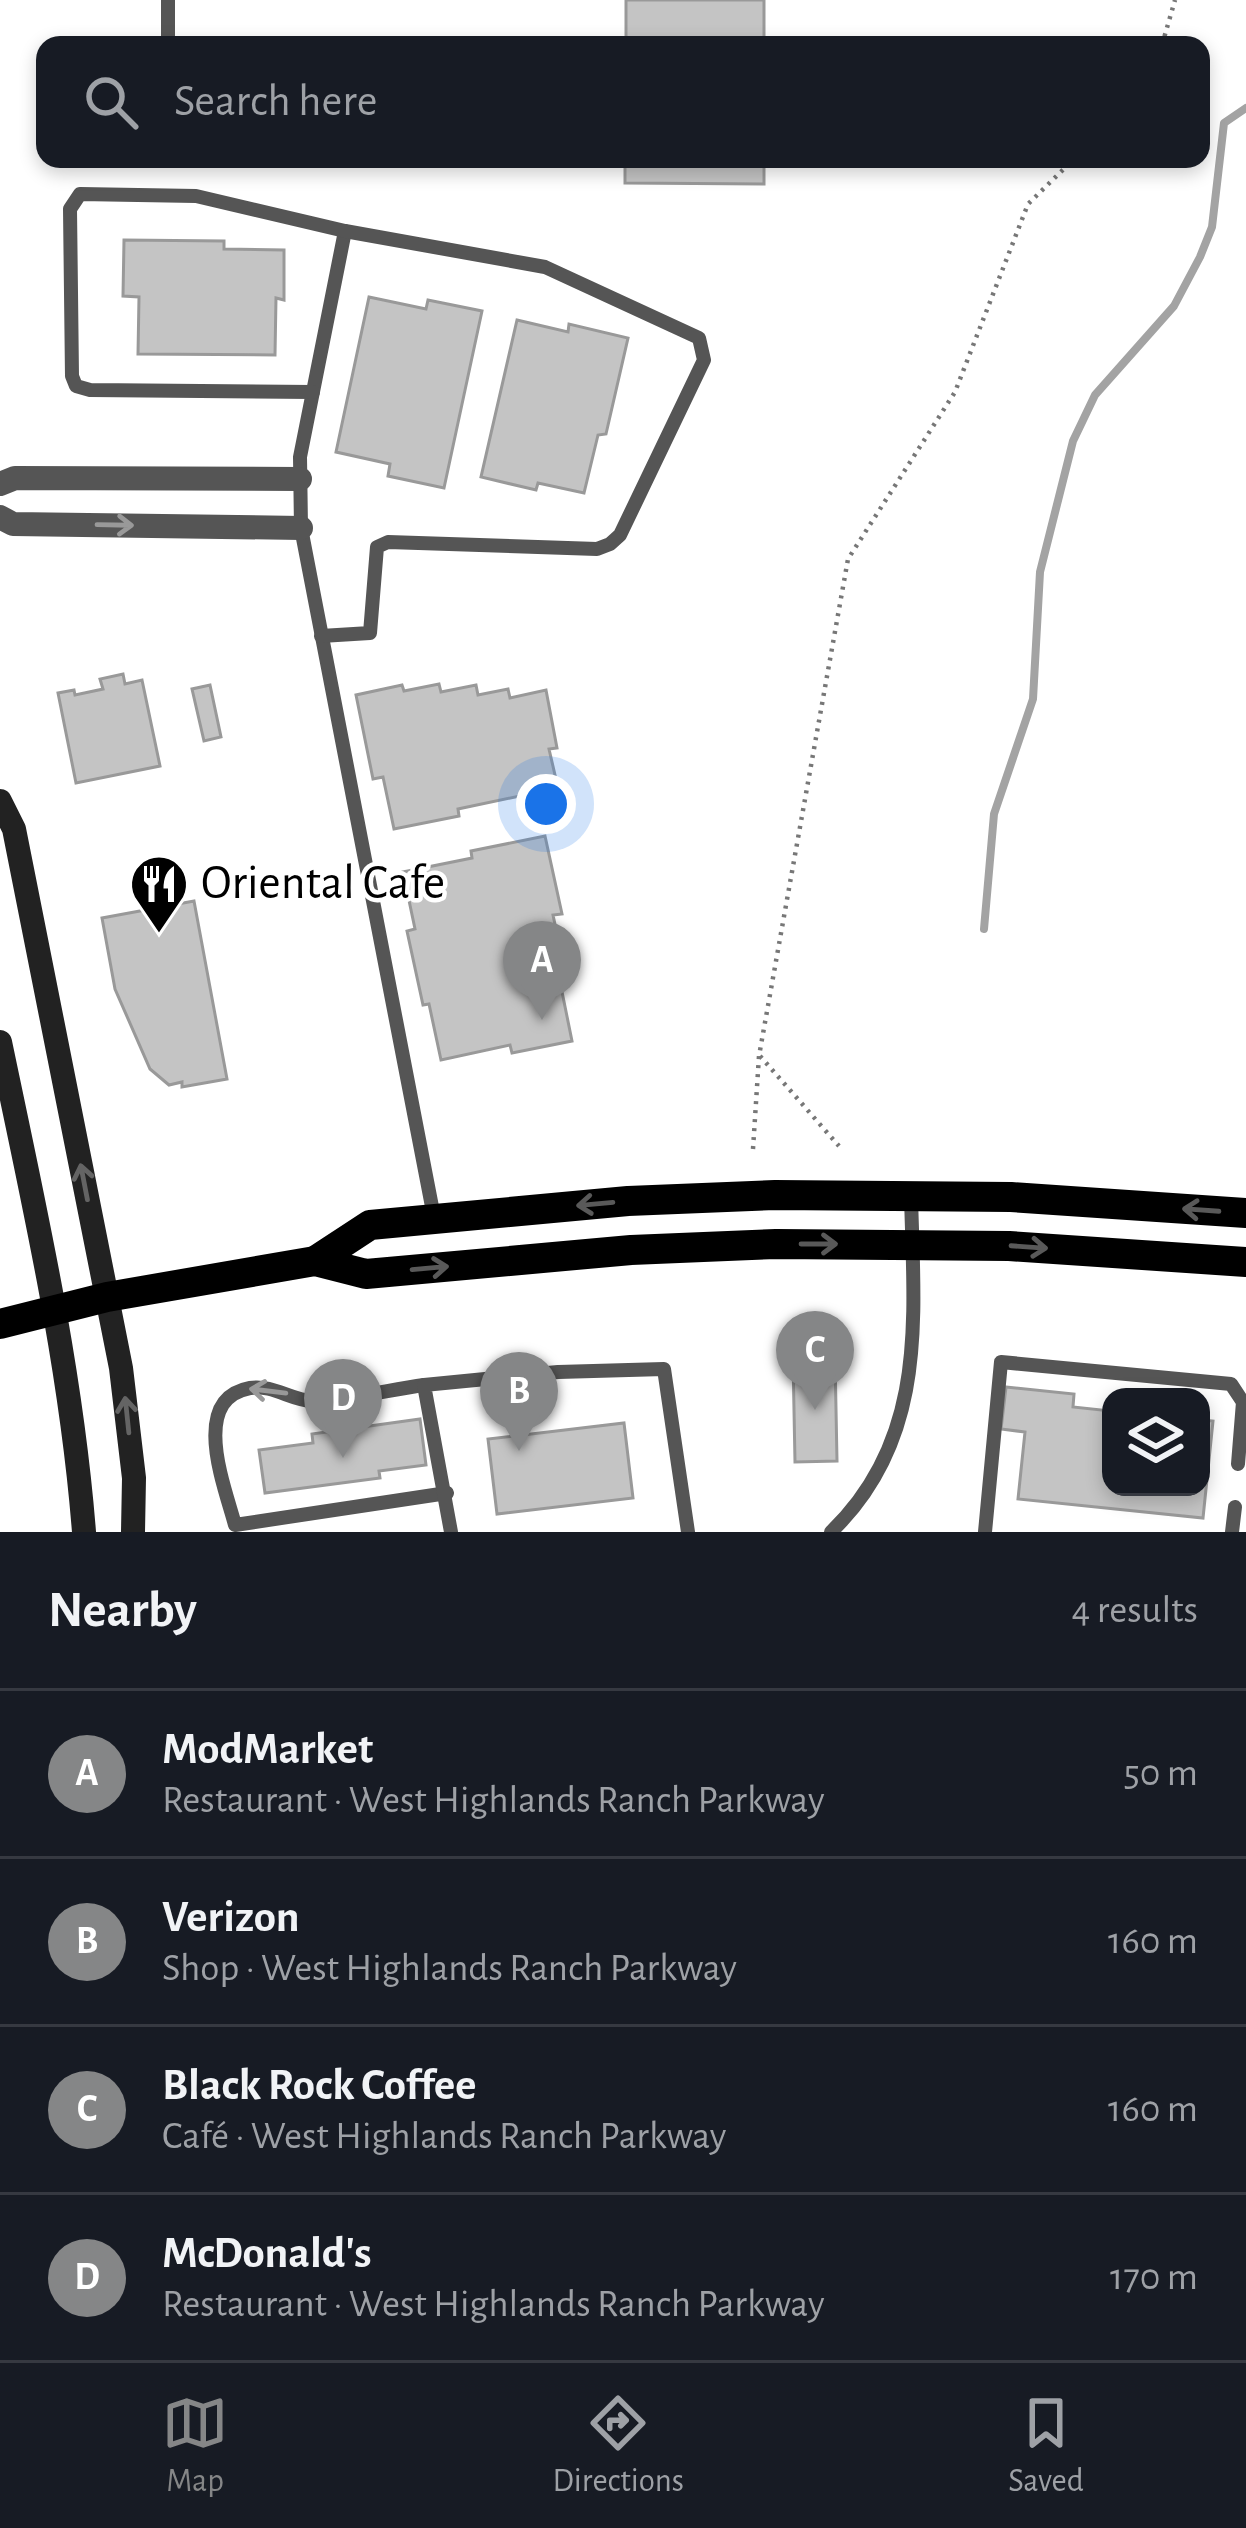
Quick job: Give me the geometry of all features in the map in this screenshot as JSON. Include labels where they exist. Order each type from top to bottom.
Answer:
[{"type":"main road","points":[[315,1262],[370,1225],[664,1200],[775,1195],[1011,1197],[1246,1213]]},
{"type":"main road","points":[[0,1324],[107,1297],[315,1262],[366,1274],[631,1250],[776,1244],[1009,1246],[1246,1262]]},
{"type":"street","points":[[0,484],[15,478],[300,479]]},
{"type":"street","points":[[0,517],[13,524],[302,528]]},
{"type":"street","points":[[0,801],[14,829],[107,1297],[125,1399],[134,1478],[134,1532]]},
{"type":"street","points":[[0,1042],[56,1310],[77,1441],[84,1532]]},
{"type":"lane","points":[[168,0],[168,36]]},
{"type":"lane","points":[[313,392],[90,390],[76,386],[72,376],[70,209],[80,194],[196,196],[345,231],[545,268],[699,338],[704,360],[620,535],[610,544],[597,549],[388,542],[377,547],[370,633],[321,636]]},
{"type":"lane","points":[[345,231],[300,458],[302,528],[435,1219]]},
{"type":"lane","points":[[838,1530],[881,1472],[900,1424],[912,1368],[911,1196]]},
{"type":"lane","points":[[985,1532],[1000,1362],[1231,1384],[1243,1402],[1238,1464]]},
{"type":"lane","points":[[447,1492],[235,1529],[213,1438],[218,1414],[227,1400],[248,1388],[270,1388],[309,1401],[558,1372],[664,1370],[688,1532]]},
{"type":"lane","points":[[424,1385],[451,1532]]},
{"type":"lane","points":[[1232,1532],[1235,1507]]},
{"type":"path","points":[[1165,36],[1175,0]]},
{"type":"path","points":[[753,1149],[759,1056],[848,559],[955,392],[1028,204],[1065,168]]},
{"type":"path","points":[[759,1056],[839,1146]]},
{"type":"building","points":[[626,0],[764,0],[764,36],[626,36]]},
{"type":"building","points":[[625,168],[764,168],[764,184],[625,183]]},
{"type":"building","points":[[124,240],[224,241],[224,249],[284,250],[284,300],[276,298],[275,355],[138,354],[139,297],[123,296]]},
{"type":"building","points":[[369,297],[426,309],[428,300],[482,311],[444,488],[388,476],[390,464],[336,452]]},
{"type":"building","points":[[517,320],[568,332],[569,324],[628,338],[606,434],[598,435],[584,493],[538,483],[536,490],[481,477]]},
{"type":"building","points":[[123,674],[125,684],[142,680],[160,766],[76,783],[58,693],[103,689],[100,679]]},
{"type":"building","points":[[439,684],[441,692],[476,685],[478,695],[508,689],[510,698],[546,690],[557,748],[549,749],[558,788],[458,809],[459,816],[394,829],[383,777],[373,779],[356,695],[402,685],[404,691]]},
{"type":"building","points":[[210,685],[221,737],[204,741],[192,689]]},
{"type":"building","points":[[545,836],[562,914],[553,915],[566,975],[559,977],[572,1041],[512,1053],[510,1045],[441,1060],[407,931],[415,929],[403,872],[472,858],[471,851]]},
{"type":"building","points":[[194,901],[227,1079],[182,1087],[182,1082],[169,1085],[150,1069],[115,989],[102,918]]},
{"type":"building","points":[[835,1357],[837,1461],[795,1462],[793,1358]]},
{"type":"building","points":[[1006,1387],[1074,1394],[1073,1407],[1102,1410],[1102,1496],[1205,1496],[1203,1518],[1018,1499],[1025,1432],[1001,1429]]},
{"type":"building","points":[[420,1419],[426,1465],[379,1471],[380,1478],[265,1493],[259,1450],[313,1443],[312,1434]]},
{"type":"building","points":[[624,1423],[633,1498],[497,1514],[488,1439]]},
{"type":"waterway","points":[[984,929],[994,814],[1033,699],[1040,572],[1073,441],[1095,395],[1174,306],[1200,257],[1212,227],[1224,123],[1246,108]]},
{"type":"place","name":"Oriental Cafe","points":[[159,935]]},
{"type":"place","name":"ModMarket","points":[[542,1020]]},
{"type":"place","name":"Black Rock Coffee","points":[[815,1410]]},
{"type":"place","name":"Verizon","points":[[519,1451]]},
{"type":"place","name":"McDonald's","points":[[343,1458]]}]
